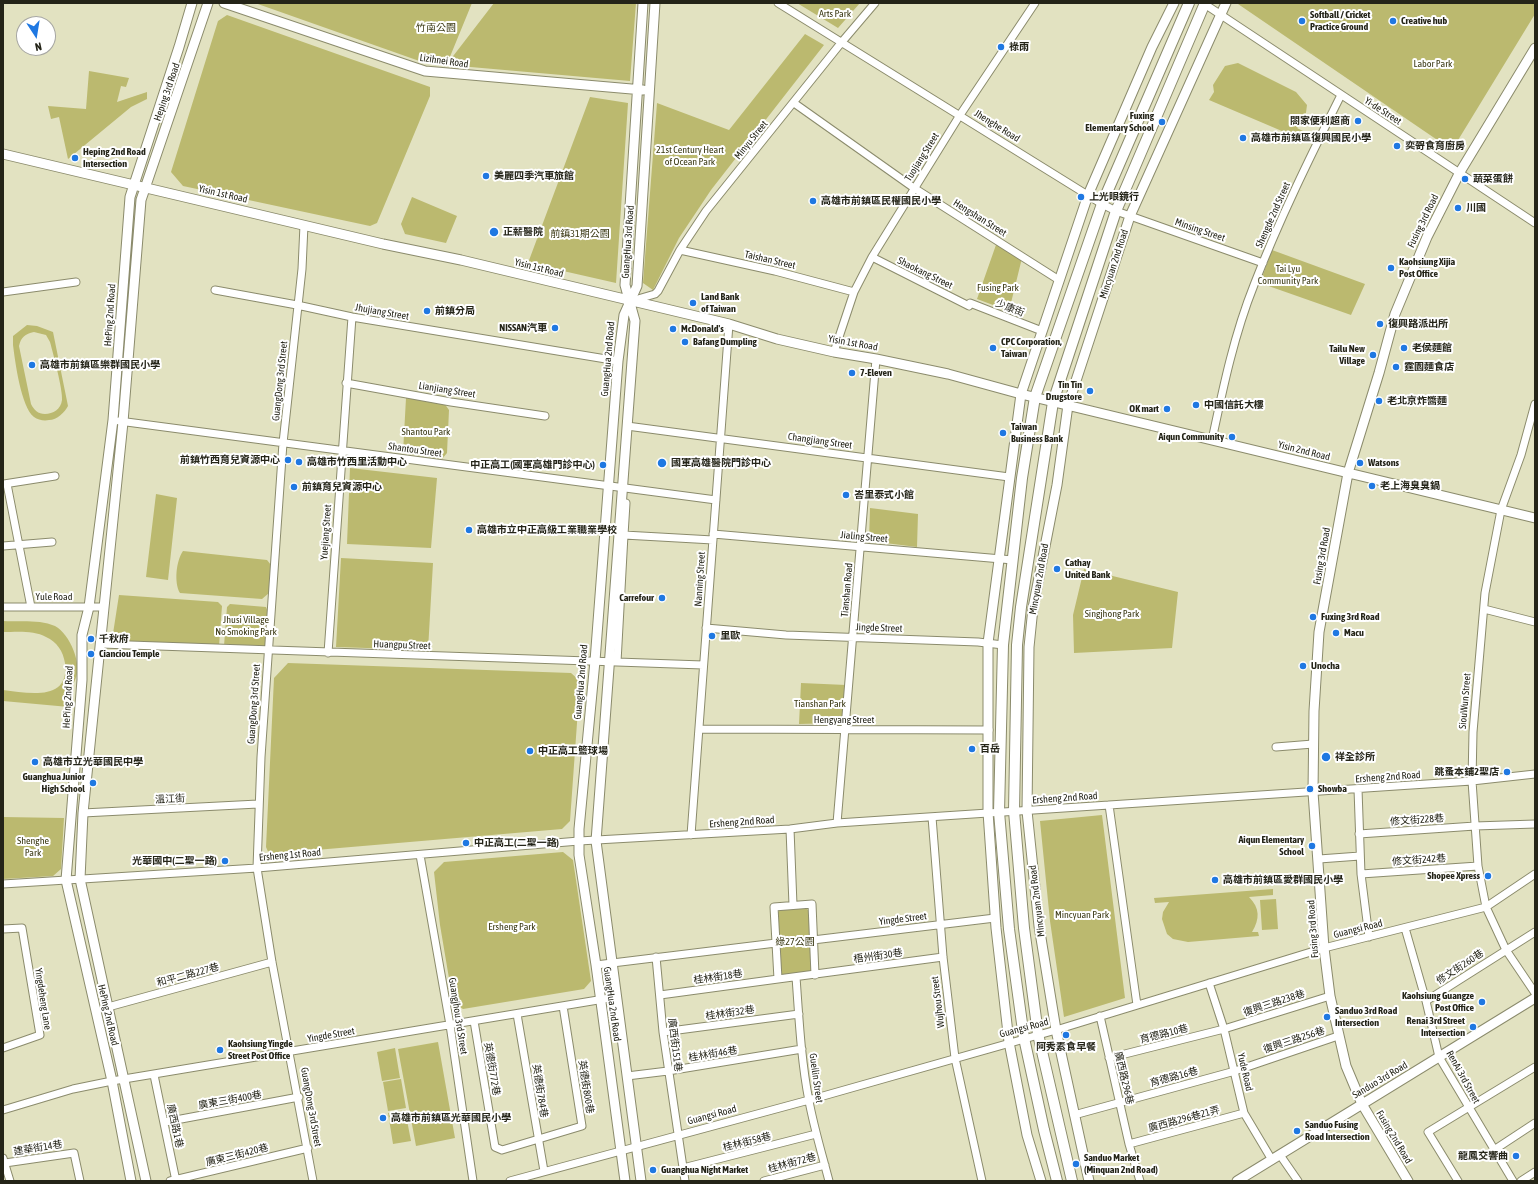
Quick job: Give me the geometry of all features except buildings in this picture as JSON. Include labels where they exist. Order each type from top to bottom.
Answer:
[{"type":"main road","points":[[1057,1181],[1024,1038],[1009,929],[999,812],[1003,645],[1022,478],[1035,397],[1102,204],[1189,3]]},
{"type":"main road","name":"Mincyuan 2nd Road","points":[[1072,1181],[1038,1034],[1024,928],[1014,811],[1017,645],[1053,402],[1116,211],[1204,4]]},
{"type":"street","name":"Heping 3rd Road","points":[[133,186],[192,3]]},
{"type":"street","name":"Heping 3rd Road","points":[[146,188],[208,3]]},
{"type":"street","name":"Lizihnei Road","points":[[224,3],[425,71],[648,91]]},
{"type":"street","name":"GuangHua 3rd Road","points":[[629,301],[625,285],[643,3]]},
{"type":"street","name":"GuangHua 3rd Road","points":[[629,301],[637,286],[654,3]]},
{"type":"street","name":"Jhenghe Road","points":[[778,3],[854,52],[960,115],[1102,204],[1130,216]]},
{"type":"street","name":"Minyu Street","points":[[629,301],[655,294],[680,250],[706,211],[875,3]]},
{"type":"street","name":"Tuojiang Street","points":[[834,352],[854,292],[872,257],[960,115],[1035,3]]},
{"type":"street","points":[[1041,1181],[1027,1135],[1009,1042],[995,918],[988,812],[988,643],[1021,394],[1088,195],[1149,54],[1174,3]]},
{"type":"street","name":"Mincyuan 2nd Road","points":[[1089,1181],[1056,1030],[1039,926],[1027,811],[1029,647],[1034,608],[1057,485],[1068,405],[1130,216],[1226,3]]},
{"type":"street","name":"Yi-de Street","points":[[1204,4],[1535,223]]},
{"type":"street","name":"Fusing 3rd Road","points":[[1362,1104],[1346,1066],[1338,1036],[1330,996],[1324,948],[1319,860],[1313,792],[1314,711],[1319,632],[1348,473],[1379,373],[1395,314],[1427,237],[1460,172],[1535,48]]},
{"type":"street","name":"Shengde 2nd Street","points":[[1212,440],[1232,351],[1263,263],[1301,176],[1341,95]]},
{"type":"street","name":"Hengshan Street","points":[[794,103],[914,188],[1059,280]]},
{"type":"street","name":"Yisin 1st Road","points":[[3,154],[133,186],[461,260],[729,324],[834,352],[948,374],[1068,405]]},
{"type":"street","name":"HePing 2nd Road","points":[[131,1181],[112,1082],[66,880],[82,680],[82,635],[89,607],[113,420],[130,197],[133,186]]},
{"type":"street","name":"HePing 2nd Road","points":[[146,188],[141,200],[123,422],[101,644],[87,762],[80,879],[146,1181]]},
{"type":"street","name":"Minsing Street","points":[[1130,216],[1263,263]]},
{"type":"street","name":"GuangDong 3rd Street","points":[[304,225],[283,443],[258,804],[257,868],[272,962],[299,1097],[313,1181]]},
{"type":"street","name":"Taishan Street","points":[[680,250],[775,271],[854,292]]},
{"type":"street","name":"Shaokang Street","points":[[872,257],[970,304]]},
{"type":"street","points":[[3,292],[76,282]]},
{"type":"street","name":"Jhujiang Street","points":[[215,290],[352,317],[618,361]]},
{"type":"street","name":"GuangHua 2nd Road","points":[[624,1181],[579,841],[595,662],[618,361],[624,315],[629,301]]},
{"type":"street","name":"GuangHua 2nd Road","points":[[629,301],[635,321],[627,426],[625,488],[616,581],[613,662],[596,841],[641,1181]]},
{"type":"street","name":"少康街","points":[[970,304],[1042,331]]},
{"type":"street","name":"Yuejiang Street","points":[[328,653],[346,383],[352,317]]},
{"type":"street","name":"Nanning Street","points":[[691,835],[729,324]]},
{"type":"street","name":"Tianshan Road","points":[[837,823],[876,359]]},
{"type":"street","name":"Lianjiang Street","points":[[346,383],[451,402],[545,416]]},
{"type":"street","name":"Yisin 2nd Road","points":[[1068,405],[1535,518]]},
{"type":"street","name":"SiouWun Street","points":[[1534,407],[1521,455],[1501,510],[1484,609],[1472,732],[1472,781],[1478,866],[1486,907],[1506,950],[1535,993]]},
{"type":"street","name":"Shantou Street","points":[[113,420],[716,500]]},
{"type":"street","name":"Changjiang Street","points":[[627,426],[720,437],[1009,477]]},
{"type":"street","points":[[31,607],[5,484],[55,476]]},
{"type":"street","points":[[613,662],[624,535],[625,488]]},
{"type":"street","name":"Jialing Street","points":[[624,535],[713,537],[860,546],[1013,560]]},
{"type":"street","points":[[3,546],[18,546],[52,542]]},
{"type":"street","points":[[601,580],[616,581]]},
{"type":"street","name":"Yule Road","points":[[3,607],[104,607]]},
{"type":"street","points":[[1484,609],[1535,622]]},
{"type":"street","name":"Jingde Street","points":[[706,628],[786,635],[988,643],[1003,645]]},
{"type":"street","name":"Huangpu Street","points":[[101,644],[703,665]]},
{"type":"street","name":"Hengyang Street","points":[[699,729],[989,730]]},
{"type":"street","points":[[1276,747],[1313,744]]},
{"type":"street","points":[[75,761],[87,762]]},
{"type":"street","name":"Ersheng 2nd Road","points":[[579,841],[790,829],[837,823],[1472,781],[1535,774]]},
{"type":"street","points":[[1358,789],[1361,874],[1369,937]]},
{"type":"street","name":"溫江街","points":[[83,813],[258,804]]},
{"type":"street","points":[[1109,805],[1137,1005]]},
{"type":"street","name":"Wujhou Street","points":[[932,817],[943,957],[955,1058],[982,1181]]},
{"type":"street","name":"修文街228巷","points":[[1360,834],[1475,826],[1535,824]]},
{"type":"street","points":[[790,829],[793,906]]},
{"type":"street","name":"Ersheng 1st Road","points":[[3,884],[257,868],[579,841]]},
{"type":"street","name":"Guangjhou 3rd Street","points":[[420,855],[450,1025],[473,1181]]},
{"type":"street","points":[[1319,860],[1360,856]]},
{"type":"street","name":"修文街242巷","points":[[1361,874],[1478,866]]},
{"type":"street","name":"Guangsi Road","points":[[510,1181],[809,1100],[1009,1042],[1056,1030],[1324,948],[1486,907],[1535,874]]},
{"type":"street","points":[[812,904],[813,940],[815,975],[778,979],[774,907],[812,904]]},
{"type":"street","name":"Yingde Street","points":[[813,940],[995,918]]},
{"type":"street","name":"Yingdeheng Lane","points":[[3,929],[22,928],[40,1035],[3,1048]]},
{"type":"street","name":"RenAi 3rd Street","points":[[1405,928],[1426,1001],[1439,1057],[1513,1181]]},
{"type":"street","name":"修文街260巷","points":[[1426,1001],[1535,932]]},
{"type":"street","points":[[596,965],[776,943]]},
{"type":"street","name":"廣西街151巷","points":[[656,957],[663,1032],[684,1181]]},
{"type":"street","name":"梧州街30巷","points":[[815,975],[943,957]]},
{"type":"street","name":"和平二路227巷","points":[[108,1007],[272,962]]},
{"type":"street","name":"Gueilin Street","points":[[796,977],[802,1049],[809,1100],[816,1134],[829,1181]]},
{"type":"street","name":"桂林街18巷","points":[[660,995],[778,979]]},
{"type":"street","name":"Yude Road","points":[[1210,983],[1224,1029],[1244,1113],[1276,1158],[1298,1181]]},
{"type":"street","name":"復興三路238巷","points":[[1224,1029],[1330,996]]},
{"type":"street","name":"Yingde Street","points":[[3,1110],[73,1089],[290,1051],[616,997]]},
{"type":"street","name":"Sanduo 3rd Road","points":[[1237,1181],[1535,998]]},
{"type":"street","name":"英德街800巷","points":[[537,1139],[582,1126],[563,1006]]},
{"type":"street","name":"英德街784巷","points":[[517,1014],[537,1139],[544,1171]]},
{"type":"street","name":"桂林街32巷","points":[[663,1032],[799,1014]]},
{"type":"street","name":"廣西路296巷","points":[[1100,1016],[1129,1144],[1140,1181]]},
{"type":"street","name":"英德街772巷","points":[[474,1021],[495,1147],[502,1150],[537,1139]]},
{"type":"street","name":"育德路10巷","points":[[1109,1058],[1224,1029]]},
{"type":"street","name":"復興三路256巷","points":[[1234,1071],[1338,1036]]},
{"type":"street","name":"桂林街46巷","points":[[627,1076],[668,1072],[802,1049]]},
{"type":"street","points":[[1458,1181],[1428,1132],[1535,1067]]},
{"type":"street","name":"育德路16巷","points":[[1074,1115],[1234,1071]]},
{"type":"street","name":"廣西路1巷","points":[[154,1075],[165,1122],[174,1181]]},
{"type":"street","name":"廣東三街400巷","points":[[165,1122],[299,1097]]},
{"type":"street","name":"Fusing 2nd Road","points":[[1362,1104],[1408,1181]]},
{"type":"street","name":"廣西路296巷21弄","points":[[1129,1144],[1244,1113]]},
{"type":"street","points":[[1494,1150],[1535,1123]]},
{"type":"street","name":"桂林街58巷","points":[[683,1168],[816,1134]]},
{"type":"street","name":"廣東三街420巷","points":[[174,1181],[308,1148]]},
{"type":"street","name":"建華街14巷","points":[[4,1160],[74,1153],[80,1181]]},
{"type":"street","points":[[4,1160],[10,1181]]},
{"type":"street","name":"桂林街72巷","points":[[764,1181],[825,1165]]},
{"type":"street","points":[[1521,1181],[1535,1172]]},
{"type":"green space","name":"竹南公園","points":[[255,3],[472,3],[447,64],[494,3],[636,3],[630,81],[425,63]]},
{"type":"green space","name":"Arts Park","points":[[797,3],[860,3],[838,28]]},
{"type":"green space","name":"Labor Park","points":[[1535,3],[1535,14],[1452,150],[1238,4]]},
{"type":"green space","points":[[227,15],[430,87],[430,96],[377,223],[370,226],[183,186],[171,172],[218,21]]},
{"type":"green space","name":"21st Century Heart of Ocean Park","points":[[805,34],[824,45],[711,190],[679,238],[653,290],[643,283],[657,103],[729,130]]},
{"type":"green space","points":[[1238,63],[1296,92],[1307,105],[1305,120],[1297,128],[1307,133],[1303,140],[1209,100],[1214,92],[1213,85],[1225,66]]},
{"type":"green space","points":[[89,71],[129,78],[126,87],[121,86],[117,102],[147,92],[147,99],[131,107],[68,159],[59,117],[51,119],[48,106],[86,109]]},
{"type":"green space","name":"前鎮31期公園","points":[[590,97],[628,103],[616,283],[528,263]]},
{"type":"green space","points":[[412,197],[457,216],[446,243],[405,234],[401,224]]},
{"type":"green space","name":"Fusing Park","points":[[997,242],[1022,258],[1009,311],[977,299]]},
{"type":"green space","name":"Tai Lyu Community Park","points":[[1272,250],[1365,284],[1351,315],[1260,283]]},
{"type":"green space","points":[[27,325],[37,326],[53,332],[68,406],[63,413],[55,419],[39,420],[29,412],[19,383],[13,336]],"holes":[[[34,332],[46,335],[50,342],[61,388],[62,400],[60,406],[56,410],[45,414],[36,411],[31,404],[19,346],[22,338],[28,334]]]},
{"type":"green space","name":"Shantou Park","points":[[406,398],[444,403],[449,410],[447,453],[442,459],[403,453]]},
{"type":"green space","points":[[350,468],[437,478],[431,548],[347,544]]},
{"type":"green space","points":[[156,494],[177,498],[168,580],[146,577]]},
{"type":"green space","points":[[870,508],[918,514],[917,547],[869,541]]},
{"type":"green space","points":[[183,551],[267,560],[271,565],[269,593],[262,599],[180,593],[176,578],[177,566]]},
{"type":"green space","points":[[341,558],[433,563],[428,650],[336,647]]},
{"type":"green space","name":"Singjhong Park","points":[[1084,569],[1178,592],[1172,648],[1074,653],[1073,615]]},
{"type":"green space","points":[[119,595],[218,602],[222,606],[219,646],[112,640]]},
{"type":"green space","name":"Jhusi Village No Smoking Park","points":[[230,604],[266,607],[268,612],[265,645],[263,648],[224,646],[227,607]]},
{"type":"green space","points":[[3,621],[43,622],[55,626],[66,636],[74,650],[77,666],[77,674],[74,682],[63,694],[69,695],[69,707],[3,701],[3,690],[35,693],[54,689],[61,684],[65,675],[65,663],[59,647],[53,641],[31,632],[3,632]]},
{"type":"green space","points":[[288,663],[571,673],[580,681],[570,821],[562,829],[269,854],[266,847],[274,678]]},
{"type":"green space","name":"Tianshan Park","points":[[801,683],[846,685],[844,719],[838,723],[799,724]]},
{"type":"green space","name":"Mincyuan Park","points":[[1102,815],[1125,998],[1064,1017],[1050,921],[1040,821]]},
{"type":"green space","name":"Shenghe Park","points":[[3,817],[64,818],[61,869],[53,876],[3,879]]},
{"type":"green space","name":"Ersheng Park","points":[[563,852],[573,860],[591,981],[584,989],[463,1009],[453,1002],[440,925],[434,872],[444,862]]},
{"type":"green space","points":[[1273,889],[1273,895],[1249,897],[1253,901],[1258,914],[1255,927],[1252,932],[1258,932],[1259,936],[1188,942],[1173,939],[1167,934],[1162,919],[1163,912],[1169,902],[1155,903],[1154,898]]},
{"type":"green space","points":[[1276,899],[1278,929],[1262,930],[1260,900]]},
{"type":"green space","name":"綠27公園","points":[[806,908],[809,911],[814,970],[811,973],[784,976],[781,974],[776,914],[780,910]]},
{"type":"green space","points":[[438,1042],[455,1138],[416,1146],[398,1049]]},
{"type":"green space","points":[[395,1048],[400,1078],[382,1081],[377,1052]]},
{"type":"green space","points":[[401,1079],[406,1108],[388,1111],[383,1082]]},
{"type":"green space","points":[[405,1110],[411,1141],[393,1144],[388,1113]]},
{"type":"place","name":"Softball / Cricket Practice Ground","points":[[1302,21]]},
{"type":"place","name":"Creative hub","points":[[1393,21]]},
{"type":"place","name":"祿雨","points":[[1001,47]]},
{"type":"place","name":"閤家便利超商","points":[[1358,121]]},
{"type":"place","name":"Fuxing Elementary School","points":[[1162,122]]},
{"type":"place","name":"高雄市前鎮區復興國民小學","points":[[1243,138]]},
{"type":"place","name":"奕哿食育廚房","points":[[1397,146]]},
{"type":"place","name":"Heping 2nd Road Intersection","points":[[75,158]]},
{"type":"place","name":"美麗四季汽車旅館","points":[[486,176]]},
{"type":"place","name":"蔬菜蛋餅","points":[[1465,179]]},
{"type":"place","name":"上光眼鏡行","points":[[1081,197]]},
{"type":"place","name":"高雄市前鎮區民權國民小學","points":[[813,201]]},
{"type":"place","name":"川國","points":[[1458,208]]},
{"type":"place","name":"正薪醫院","points":[[494,232]]},
{"type":"place","name":"Kaohsiung Xijia Post Office","points":[[1391,268]]},
{"type":"place","name":"Land Bank of Taiwan","points":[[693,303]]},
{"type":"place","name":"前鎮分局","points":[[427,311]]},
{"type":"place","name":"復興路派出所","points":[[1380,324]]},
{"type":"place","name":"NISSAN汽車","points":[[555,328]]},
{"type":"place","name":"McDonald's","points":[[673,329]]},
{"type":"place","name":"Bafang Dumpling","points":[[685,342]]},
{"type":"place","name":"CPC Corporation, Taiwan","points":[[993,348]]},
{"type":"place","name":"老侯麵館","points":[[1404,348]]},
{"type":"place","name":"Tailu New Village","points":[[1373,355]]},
{"type":"place","name":"高雄市前鎮區樂群國民小學","points":[[32,365]]},
{"type":"place","name":"霆園麵食店","points":[[1396,367]]},
{"type":"place","name":"7-Eleven","points":[[852,373]]},
{"type":"place","name":"Tin Tin Drugstore","points":[[1090,391]]},
{"type":"place","name":"老北京炸醬麵","points":[[1379,401]]},
{"type":"place","name":"中國信託大樓","points":[[1196,405]]},
{"type":"place","name":"OK mart","points":[[1167,409]]},
{"type":"place","name":"Taiwan Business Bank","points":[[1003,433]]},
{"type":"place","name":"Aiqun Community","points":[[1232,437]]},
{"type":"place","name":"前鎮竹西育兒資源中心","points":[[288,460]]},
{"type":"place","name":"高雄市竹西里活動中心","points":[[299,462]]},
{"type":"place","name":"國軍高雄醫院門診中心","points":[[662,463]]},
{"type":"place","name":"Watsons","points":[[1360,463]]},
{"type":"place","name":"中正高工(國軍高雄門診中心)","points":[[603,465]]},
{"type":"place","name":"老上海臭臭鍋","points":[[1372,486]]},
{"type":"place","name":"前鎮育兒資源中心","points":[[294,487]]},
{"type":"place","name":"峇里泰式小館","points":[[846,495]]},
{"type":"place","name":"高雄市立中正高級工業職業學校","points":[[469,530]]},
{"type":"place","name":"Cathay United Bank","points":[[1057,569]]},
{"type":"place","name":"Carrefour","points":[[662,598]]},
{"type":"place","name":"Fuxing 3rd Road","points":[[1313,617]]},
{"type":"place","name":"Macu","points":[[1336,633]]},
{"type":"place","name":"里歐","points":[[712,636]]},
{"type":"place","name":"千秋府","points":[[91,639]]},
{"type":"place","name":"Cianciou Temple","points":[[91,654]]},
{"type":"place","name":"Unocha","points":[[1303,666]]},
{"type":"place","name":"百岳","points":[[972,749]]},
{"type":"place","name":"中正高工籃球場","points":[[530,751]]},
{"type":"place","name":"祥全診所","points":[[1326,757]]},
{"type":"place","name":"高雄市立光華國民中學","points":[[35,762]]},
{"type":"place","name":"跳蚤本鋪2聖店","points":[[1507,772]]},
{"type":"place","name":"Guanghua Junior High School","points":[[93,783]]},
{"type":"place","name":"Showba","points":[[1310,789]]},
{"type":"place","name":"中正高工(二聖一路)","points":[[466,843]]},
{"type":"place","name":"Aiqun Elementary School","points":[[1312,846]]},
{"type":"place","name":"光華國中(二聖一路)","points":[[225,861]]},
{"type":"place","name":"Shopee Xpress","points":[[1488,876]]},
{"type":"place","name":"高雄市前鎮區愛群國民小學","points":[[1215,880]]},
{"type":"place","name":"Kaohsiung Guangze Post Office","points":[[1482,1002]]},
{"type":"place","name":"Sanduo 3rd Road Intersection","points":[[1327,1017]]},
{"type":"place","name":"Renai 3rd Street Intersection","points":[[1473,1027]]},
{"type":"place","name":"阿秀素食早餐","points":[[1066,1035]]},
{"type":"place","name":"Kaohsiung Yingde Street Post Office","points":[[220,1050]]},
{"type":"place","name":"高雄市前鎮區光華國民小學","points":[[383,1118]]},
{"type":"place","name":"Sanduo Fusing Road Intersection","points":[[1297,1131]]},
{"type":"place","name":"龍鳳交響曲","points":[[1516,1156]]},
{"type":"place","name":"Sanduo Market (Minquan 2nd Road)","points":[[1076,1164]]},
{"type":"place","name":"Guanghua Night Market","points":[[653,1170]]}]
